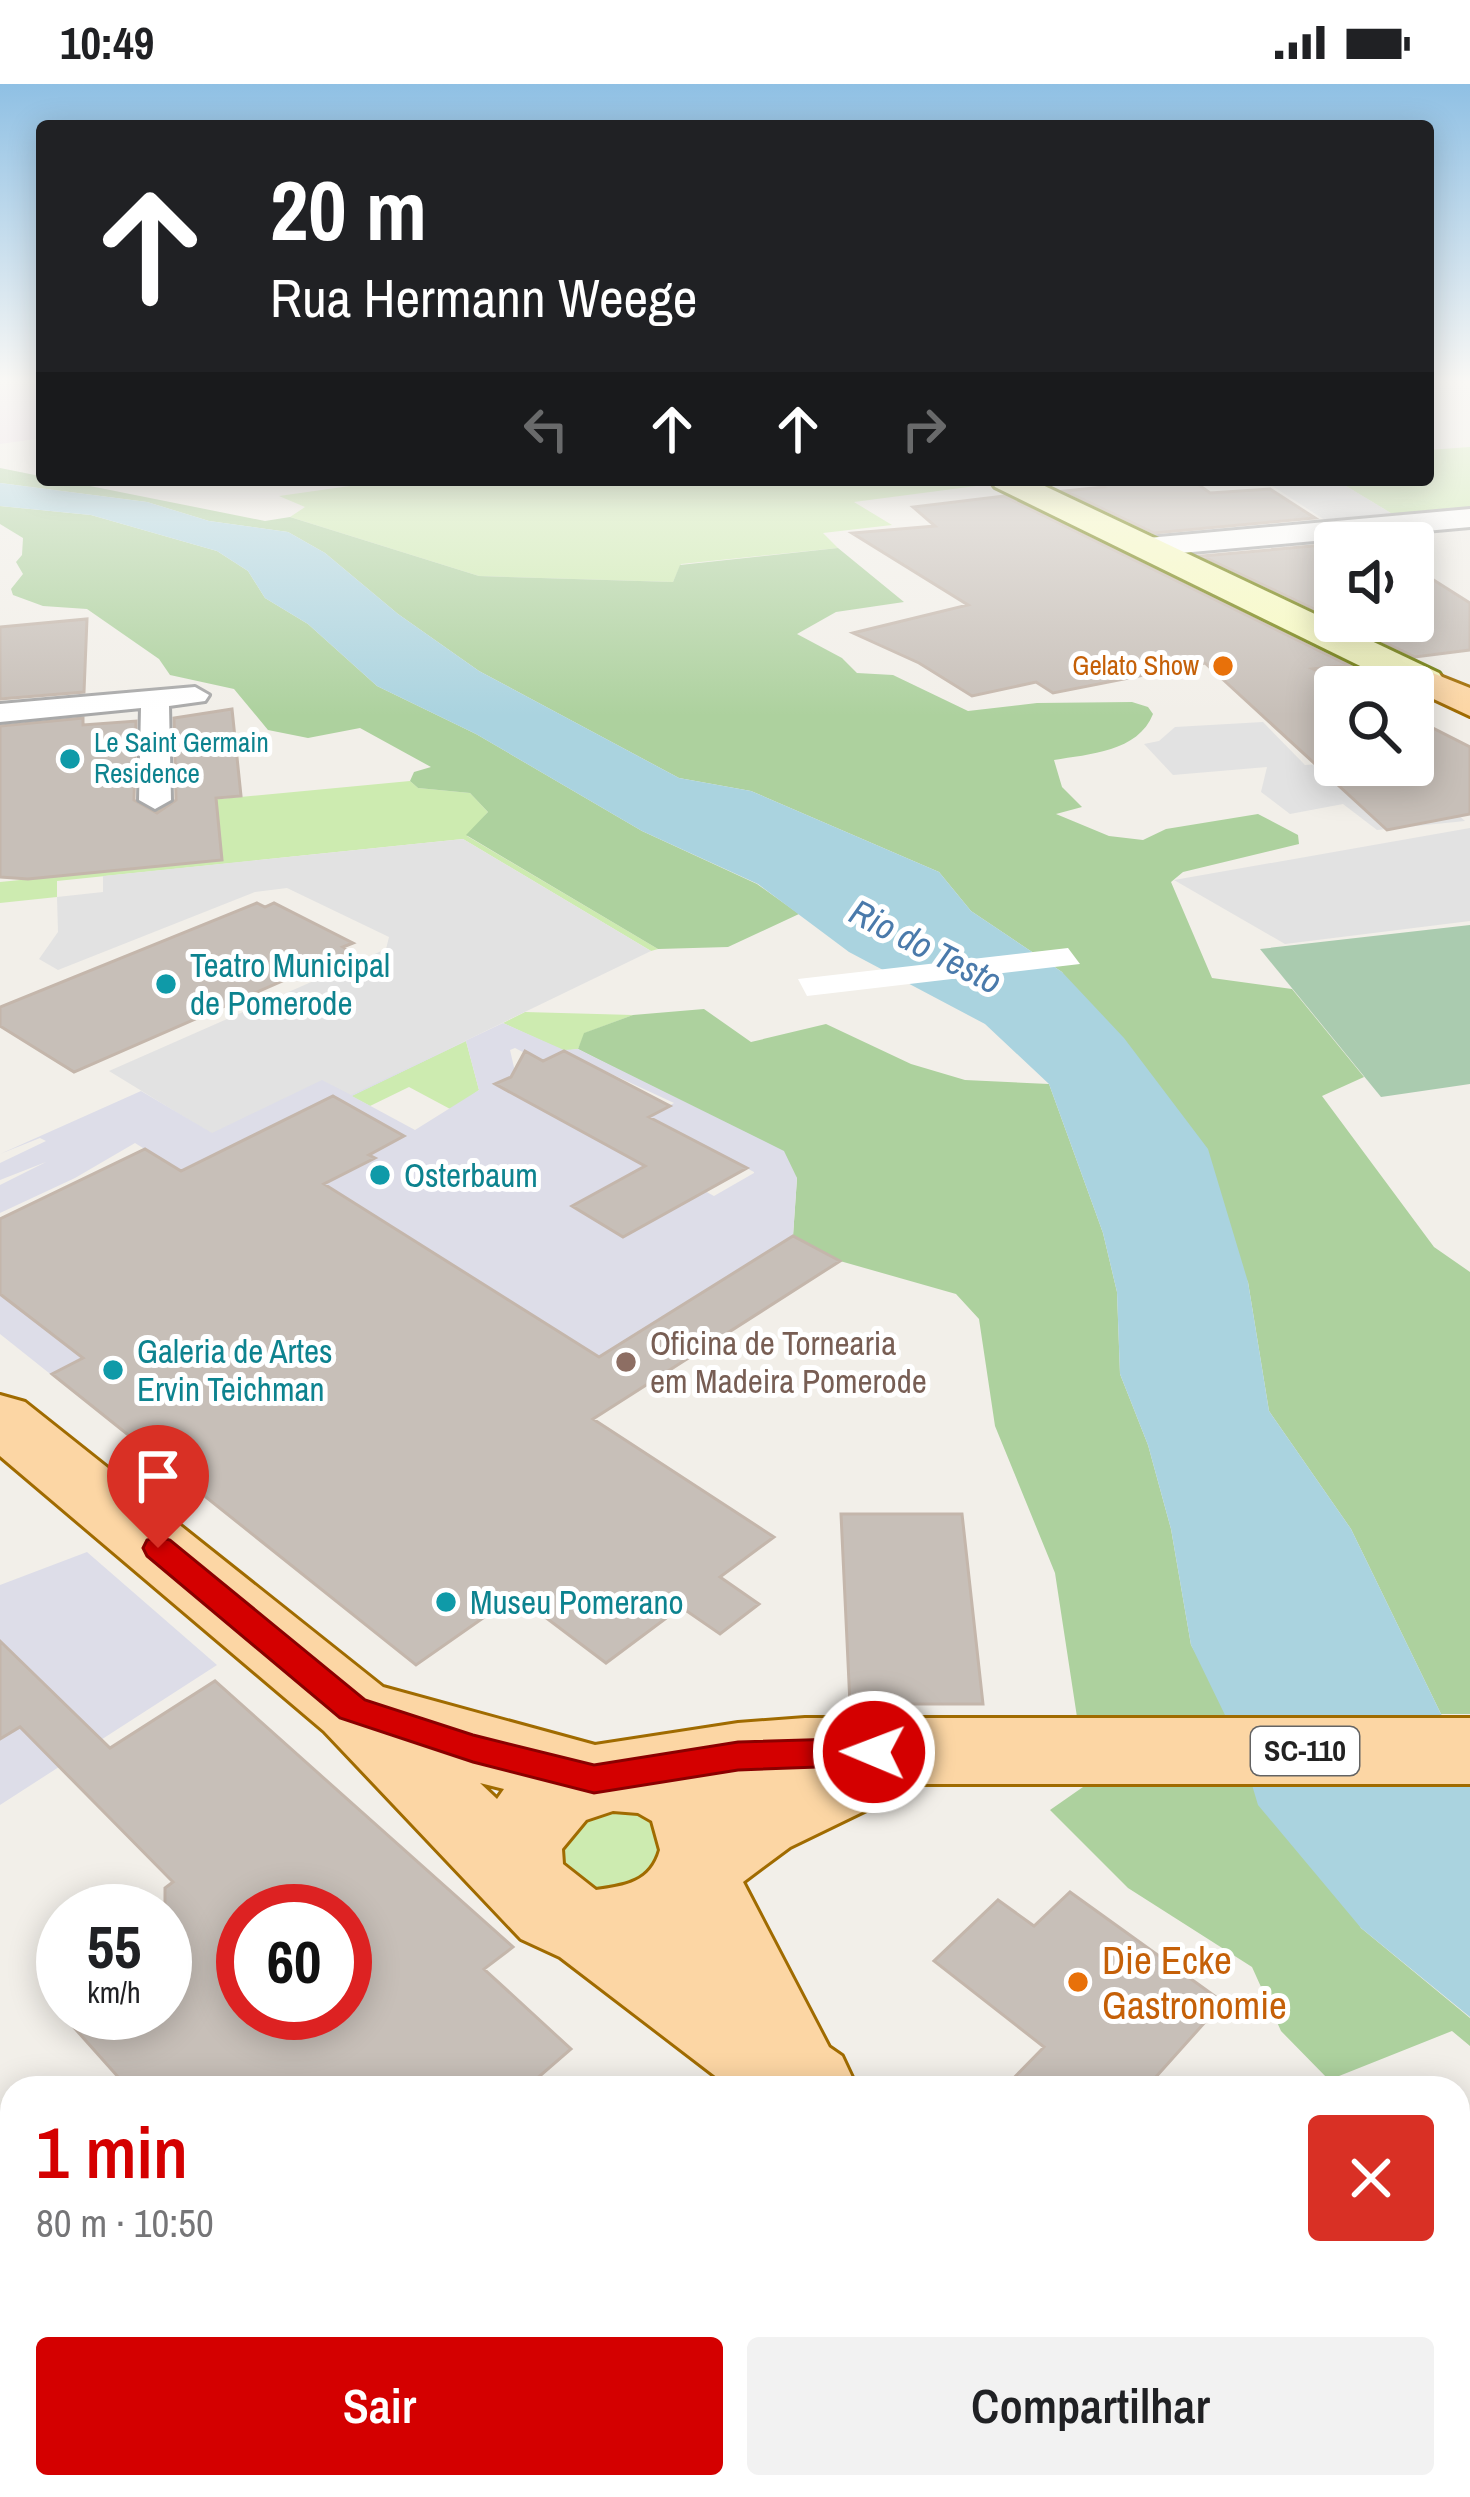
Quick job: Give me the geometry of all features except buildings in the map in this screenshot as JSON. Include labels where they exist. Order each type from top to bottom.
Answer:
[{"type":"main road","points":[[1028,491],[1392,666]]},
{"type":"main road","points":[[1434,681],[1470,677]]},
{"type":"main road","points":[[1434,686],[1470,704]]},
{"type":"main road","points":[[0,1418],[352,1709],[558,1906],[791,2076]]},
{"type":"main road","points":[[352,1709],[473,1748],[609,1778],[654,1783],[677,1795],[696,1813],[705,1835],[703,1871],[798,2076]]},
{"type":"main road","name":"SC-110","points":[[609,1778],[738,1756],[1470,1751]]},
{"type":"main road","name":"SC-110","points":[[703,1871],[759,1822],[909,1752]]},
{"type":"main road","points":[[609,1778],[568,1786],[530,1819],[520,1839],[518,1861],[558,1906],[624,1929],[654,1920],[680,1904],[703,1871]]},
{"type":"street","points":[[1148,547],[1470,518]]},
{"type":"street","points":[[0,713],[195,695]]},
{"type":"street","points":[[155,699],[155,800]]},
{"type":"green space","points":[[59,491],[113,491],[265,521],[290,517],[479,576],[673,582],[680,565],[838,548],[904,602],[836,612],[797,634],[842,658],[857,673],[893,675],[968,711],[1037,703],[1132,702],[1148,707],[1153,714],[1146,727],[1124,744],[1054,760],[1062,787],[1082,807],[1056,814],[1109,836],[1143,840],[1166,829],[1258,814],[1298,835],[1299,844],[1183,872],[1171,882],[1212,978],[1292,989],[1364,1077],[1322,1096],[1434,1247],[1470,1272],[1470,1714],[1441,1714],[1351,1529],[1269,1411],[1248,1282],[1062,972],[971,911],[939,872],[751,791],[679,778],[479,671],[398,614],[325,553],[288,532],[209,521],[147,502]]},
{"type":"green space","points":[[317,491],[941,491],[854,502],[892,525],[823,533],[838,548],[681,564],[673,582],[479,576],[290,517],[305,507],[279,496]]},
{"type":"green space","points":[[1354,491],[1470,491],[1470,512],[1399,518]]},
{"type":"green space","points":[[0,506],[91,515],[217,551],[248,571],[265,598],[308,624],[377,686],[476,734],[642,831],[757,884],[799,914],[728,947],[658,949],[466,835],[488,812],[470,793],[418,788],[410,781],[414,772],[431,767],[360,728],[308,738],[268,730],[234,689],[170,675],[159,659],[87,609],[43,606],[13,595],[11,589],[23,574],[16,562],[22,555],[23,538],[0,524]]},
{"type":"green space","points":[[410,781],[418,788],[470,793],[488,812],[467,836],[658,949],[651,951],[463,839],[57,881],[57,897],[0,903],[0,882],[221,860],[134,820],[134,807]]},
{"type":"green space","points":[[1470,925],[1470,1084],[1381,1097],[1260,949]]},
{"type":"green space","points":[[704,1009],[751,1042],[826,1024],[911,1064],[965,1080],[1049,1084],[1103,1233],[1117,1292],[1120,1374],[1148,1445],[1171,1529],[1191,1645],[1361,1928],[1470,2018],[1470,2046],[1452,2031],[1339,2076],[1325,2076],[1281,2031],[1252,1967],[1128,1888],[1050,1810],[1083,1787],[1088,1745],[1077,1717],[1055,1573],[995,1426],[979,1319],[956,1294],[840,1261],[793,1236],[797,1178],[679,1101],[578,1049],[584,1033],[633,1015]]},
{"type":"green space","points":[[525,1012],[633,1015],[585,1033],[578,1049],[564,1051],[503,1023]]},
{"type":"green space","points":[[466,1041],[479,1090],[452,1110],[409,1087],[370,1106],[351,1096]]},
{"type":"green space","points":[[640,1803],[676,1840],[641,1896],[565,1888],[553,1836],[563,1820]]},
{"type":"shaded area","points":[[1279,491],[1354,491],[1399,518],[1328,522]]},
{"type":"shaded area","points":[[1263,722],[1305,765],[1314,764],[1314,786],[1414,786],[1431,791],[1465,821],[1377,830],[1343,804],[1290,814],[1261,792],[1267,767],[1173,775],[1144,744],[1159,741],[1175,727]]},
{"type":"shaded area","points":[[1470,828],[1470,921],[1285,944],[1174,880]]},
{"type":"shaded area","points":[[463,839],[651,951],[351,1096],[322,1081],[212,1134],[109,1071],[386,949],[389,937],[287,888],[255,892],[58,970],[39,959],[58,932],[57,897],[103,892],[103,876]]},
{"type":"shaded area","points":[[503,1023],[564,1050],[578,1049],[784,1151],[797,1178],[793,1236],[279,1556],[0,1334],[0,1278],[273,1230],[135,1143],[0,1213],[0,1185],[46,1162],[0,1180],[0,1163],[46,1141],[40,1138],[0,1154],[141,1091],[212,1133],[322,1080],[351,1095]],"holes":[[[466,1041],[479,1090],[415,1130],[352,1096]],[[515,1048],[542,1062],[564,1052],[674,1103],[628,1128],[643,1138],[618,1151],[521,1098],[510,1050]],[[684,1135],[754,1173],[714,1196],[644,1158]],[[627,1176],[624,1237],[573,1205]],[[367,1211],[583,1347],[264,1543]]]},
{"type":"shaded area","points":[[87,1552],[217,1665],[0,1805],[0,1585]]},
{"type":"water","name":"Rio do Testo","points":[[0,491],[59,491],[147,502],[209,521],[288,532],[325,553],[398,614],[479,671],[679,778],[751,791],[939,872],[971,911],[1062,972],[1124,1038],[1208,1149],[1248,1282],[1269,1411],[1351,1529],[1441,1714],[1470,1755],[1470,2017],[1361,1928],[1258,1805],[1241,1748],[1191,1645],[1171,1529],[1148,1445],[1120,1374],[1117,1292],[1103,1233],[1049,1084],[985,1024],[849,952],[758,884],[642,831],[476,734],[377,686],[308,624],[265,598],[248,571],[217,551],[91,515],[0,506]]},
{"type":"pier","points":[[1068,948],[1080,964],[807,996],[798,979]]},
{"type":"place","name":"Gelato Show","points":[[1223,666]]},
{"type":"place","name":"Le Saint Germain Residence","points":[[70,759]]},
{"type":"place","name":"Teatro Municipal de Pomerode","points":[[166,984]]},
{"type":"place","name":"Osterbaum","points":[[380,1175]]},
{"type":"place","name":"Oficina de Tornearia em Madeira Pomerode","points":[[626,1362]]},
{"type":"place","name":"Galeria de Artes Ervin Teichman","points":[[113,1370]]},
{"type":"place","name":"Museu Pomerano","points":[[446,1602]]},
{"type":"place","name":"Die Ecke Gastronomie","points":[[1078,1982]]},
{"type":"route","points":[[158,1548],[352,1709],[473,1748],[594,1779],[738,1756],[874,1752]]}]
